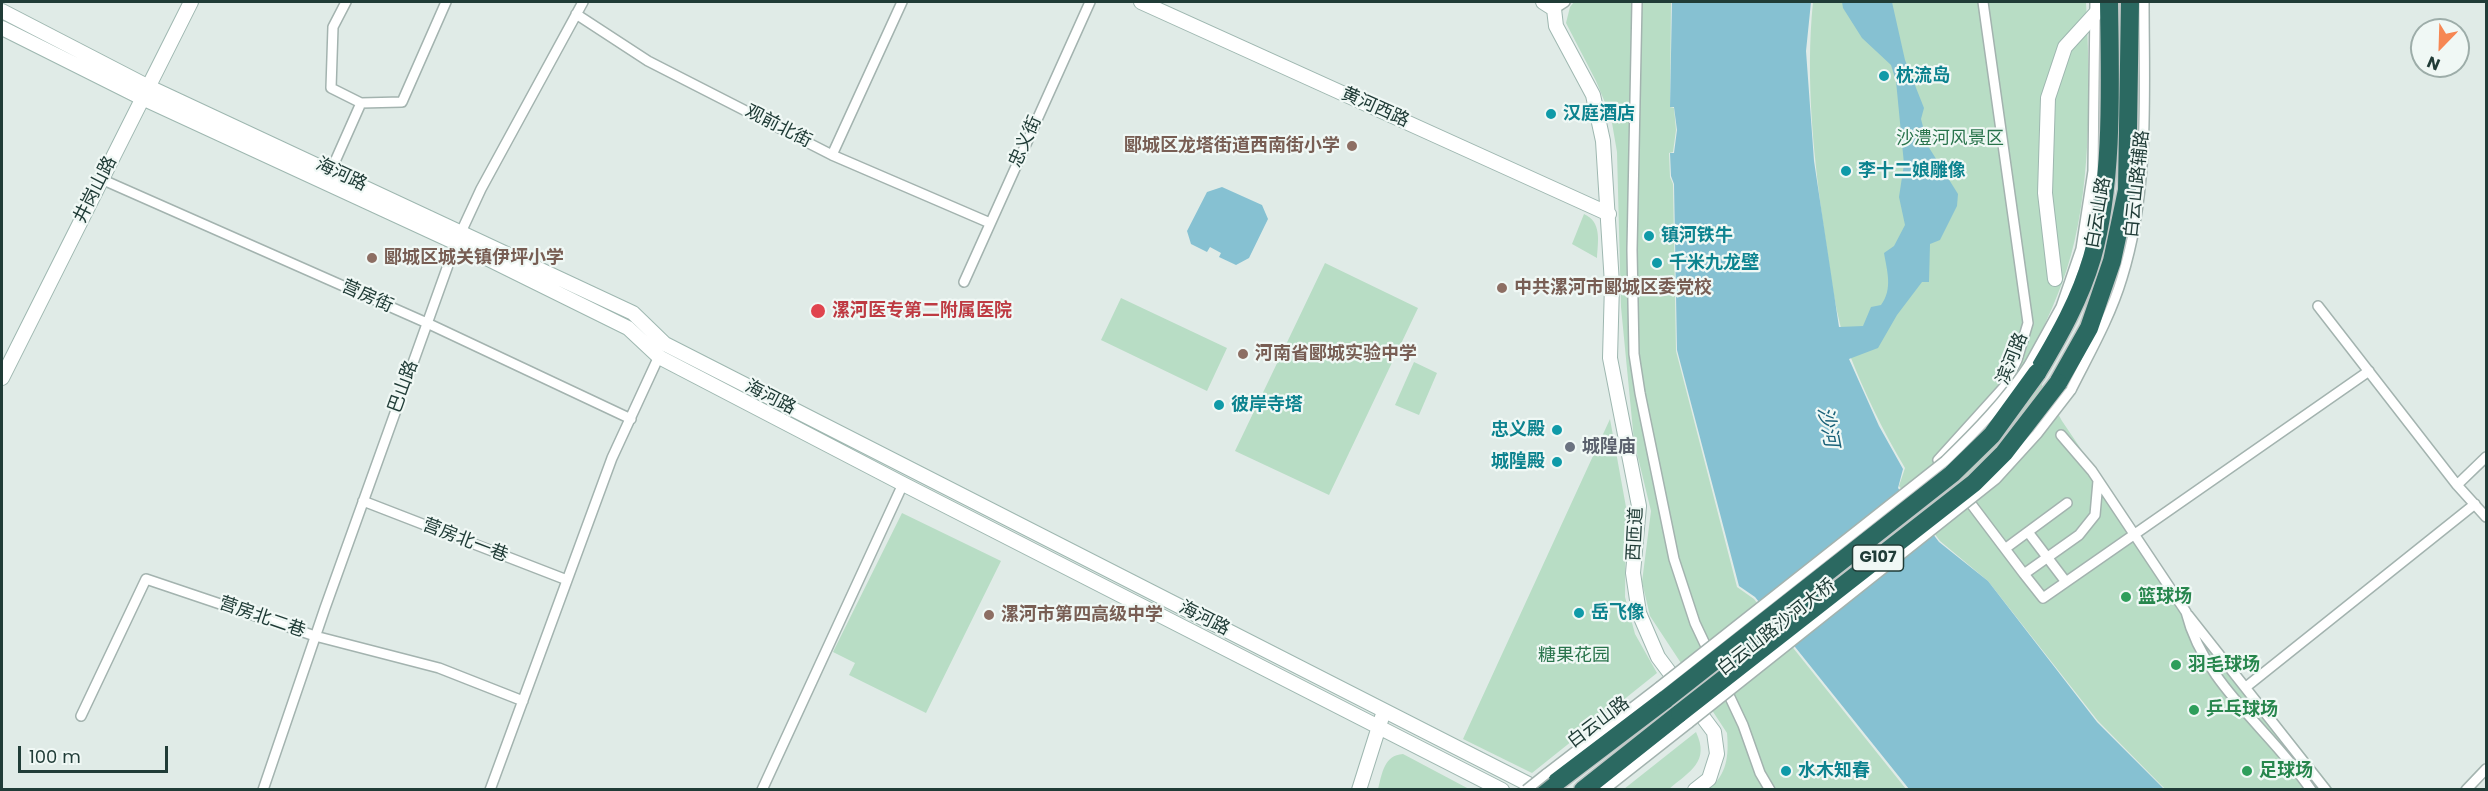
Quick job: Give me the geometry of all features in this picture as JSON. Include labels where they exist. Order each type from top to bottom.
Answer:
[{"type":"highway","name":"白云山路","points":[[2064,387],[2089,328],[2112,261],[2127,190],[2130,2]]},
{"type":"highway","name":"白云山路","points":[[2033,369],[2070,318],[2092,257],[2106,185],[2102,4]]},
{"type":"highway","name":"白云山路沙河大桥","points":[[1662,693],[1952,474],[1992,435],[2033,369]]},
{"type":"highway","name":"白云山路沙河大桥","points":[[1685,718],[1974,483],[2064,387]]},
{"type":"highway","name":"白云山路","points":[[1550,781],[1662,693]]},
{"type":"highway","name":"G107","points":[[1583,789],[1685,718]]},
{"type":"street","name":"井岗山路","points":[[2,378],[191,2]]},
{"type":"street","points":[[346,2],[333,27],[331,88],[361,103],[402,102],[447,2]]},
{"type":"street","name":"巴山路","points":[[263,789],[315,636],[459,237],[481,189],[583,2]]},
{"type":"street","points":[[832,154],[902,2]]},
{"type":"street","name":"忠义街","points":[[964,282],[1090,2]]},
{"type":"street","name":"黄河西路","points":[[1141,2],[1609,214]]},
{"type":"street","points":[[1637,2],[1632,250],[1634,354],[1640,393],[1674,559],[1695,624],[1743,725],[1760,773],[1770,789]]},
{"type":"street","name":"滨河路","points":[[1983,2],[2028,323],[2017,360],[2004,387],[1938,460],[2043,598],[2066,582]]},
{"type":"street","name":"白云山路辅路","points":[[2064,387],[2105,324],[2122,280],[2135,230],[2145,107],[2144,2]]},
{"type":"street","name":"西匝道","points":[[1554,4],[1556,26],[1593,95],[1603,141],[1612,284],[1610,357],[1639,506],[1633,573],[1639,613],[1658,657],[1714,732],[1718,754],[1709,779],[1695,789]]},
{"type":"street","points":[[2055,279],[2045,193],[2048,98],[2065,47],[2102,4]]},
{"type":"street","name":"海河路","points":[[2,11],[145,92]]},
{"type":"street","name":"观前北街","points":[[576,14],[648,61],[832,154],[990,223]]},
{"type":"street","name":"海河路","points":[[2,28],[459,237],[628,328],[662,350],[903,484],[1502,789]]},
{"type":"street","points":[[328,177],[361,103]]},
{"type":"street","name":"营房街","points":[[101,179],[427,323],[631,418]]},
{"type":"street","points":[[2318,306],[2457,485],[2487,517]]},
{"type":"street","name":"海河路","points":[[662,350],[1540,789]]},
{"type":"street","points":[[490,789],[612,458],[662,350]]},
{"type":"street","points":[[2028,532],[2066,582],[2369,371]]},
{"type":"street","points":[[2061,435],[2098,481],[2186,612],[2326,789]]},
{"type":"street","points":[[2457,485],[2487,457]]},
{"type":"street","points":[[2024,574],[2079,535],[2096,515],[2098,481]]},
{"type":"street","points":[[762,789],[903,484]]},
{"type":"street","name":"营房北一巷","points":[[363,501],[567,580]]},
{"type":"street","points":[[2006,549],[2067,503]]},
{"type":"street","points":[[2246,687],[2475,504]]},
{"type":"street","name":"营房北二巷","points":[[81,716],[146,579],[315,636],[439,668],[523,701]]},
{"type":"street","points":[[2186,612],[2190,629],[2206,662],[2311,789]]},
{"type":"street","points":[[1359,789],[1384,710]]},
{"type":"street","points":[[1604,789],[1685,718]]},
{"type":"street","points":[[2466,789],[2487,769]]},
{"type":"street","points":[[1527,789],[1550,781]]},
{"type":"green space","points":[[1574,2],[1671,2],[1670,107],[1674,108],[1676,130],[1673,152],[1669,153],[1670,177],[1673,184],[1676,351],[1737,587],[1754,599],[1906,789],[1709,789],[1720,777],[1726,764],[1727,733],[1650,616],[1642,582],[1651,511],[1634,441],[1621,307],[1617,152],[1611,117],[1596,81],[1566,23],[1570,7]]},
{"type":"green space","name":"沙澧河风景区","points":[[1813,2],[2086,2],[2088,130],[2078,226],[2071,255],[2052,309],[2028,360],[2062,421],[2188,607],[2333,789],[2165,789],[2098,721],[1988,581],[1940,541],[1899,486],[1905,468],[1874,411],[1855,368],[1844,339],[1834,296],[1814,149],[1810,91]]},
{"type":"green space","points":[[1584,214],[1594,222],[1598,233],[1597,258],[1572,244]]},
{"type":"green space","points":[[1325,263],[1418,308],[1329,495],[1235,451]]},
{"type":"green space","points":[[1121,298],[1227,348],[1207,391],[1101,340]]},
{"type":"green space","points":[[1414,362],[1437,373],[1419,415],[1395,405]]},
{"type":"green space","name":"糖果花园","points":[[1610,419],[1626,507],[1625,597],[1635,634],[1657,673],[1532,773],[1463,739]]},
{"type":"green space","points":[[902,513],[1001,561],[926,713],[849,675],[855,663],[833,652]]},
{"type":"green space","points":[[1696,732],[1701,751],[1696,765],[1669,789],[1624,789]]},
{"type":"green space","points":[[1403,754],[1469,789],[1378,789],[1385,766],[1392,758]]},
{"type":"water","name":"沙河","points":[[1672,2],[1811,2],[1806,51],[1814,161],[1839,327],[1863,326],[1871,307],[1881,305],[1885,299],[1888,273],[1884,253],[1894,246],[1905,225],[1899,197],[1904,164],[1896,81],[1891,65],[1862,38],[1843,8],[1842,2],[1892,2],[1905,60],[1924,108],[1921,119],[1928,146],[1958,194],[1957,206],[1940,240],[1930,244],[1929,282],[1922,282],[1897,315],[1878,348],[1849,359],[1879,426],[1903,469],[1898,488],[1939,542],[1988,581],[2097,722],[2164,789],[1909,789],[1755,597],[1739,586],[1677,350],[1674,184],[1671,176],[1670,153],[1674,153],[1677,130],[1674,107],[1670,107]]},
{"type":"water","points":[[1222,187],[1262,205],[1268,219],[1249,258],[1236,265],[1219,257],[1221,253],[1210,247],[1207,252],[1191,244],[1187,231],[1207,192]]},
{"type":"place","name":"枕流岛","points":[[1884,76]]},
{"type":"place","name":"汉庭酒店","points":[[1551,114]]},
{"type":"place","name":"郾城区龙塔街道西南街小学","points":[[1352,146]]},
{"type":"place","name":"李十二娘雕像","points":[[1846,171]]},
{"type":"place","name":"镇河铁牛","points":[[1649,236]]},
{"type":"place","name":"郾城区城关镇伊坪小学","points":[[372,258]]},
{"type":"place","name":"千米九龙壁","points":[[1657,263]]},
{"type":"place","name":"中共漯河市郾城区委党校","points":[[1502,288]]},
{"type":"place","name":"漯河医专第二附属医院","points":[[818,311]]},
{"type":"place","name":"河南省郾城实验中学","points":[[1243,354]]},
{"type":"place","name":"彼岸寺塔","points":[[1219,405]]},
{"type":"place","name":"忠义殿","points":[[1557,430]]},
{"type":"place","name":"城隍庙","points":[[1570,447]]},
{"type":"place","name":"城隍殿","points":[[1557,462]]},
{"type":"place","name":"篮球场","points":[[2126,597]]},
{"type":"place","name":"岳飞像","points":[[1579,613]]},
{"type":"place","name":"漯河市第四高级中学","points":[[989,615]]},
{"type":"place","name":"羽毛球场","points":[[2176,665]]},
{"type":"place","name":"乒乓球场","points":[[2194,710]]},
{"type":"place","name":"水木知春","points":[[1786,771]]},
{"type":"place","name":"足球场","points":[[2247,771]]}]
